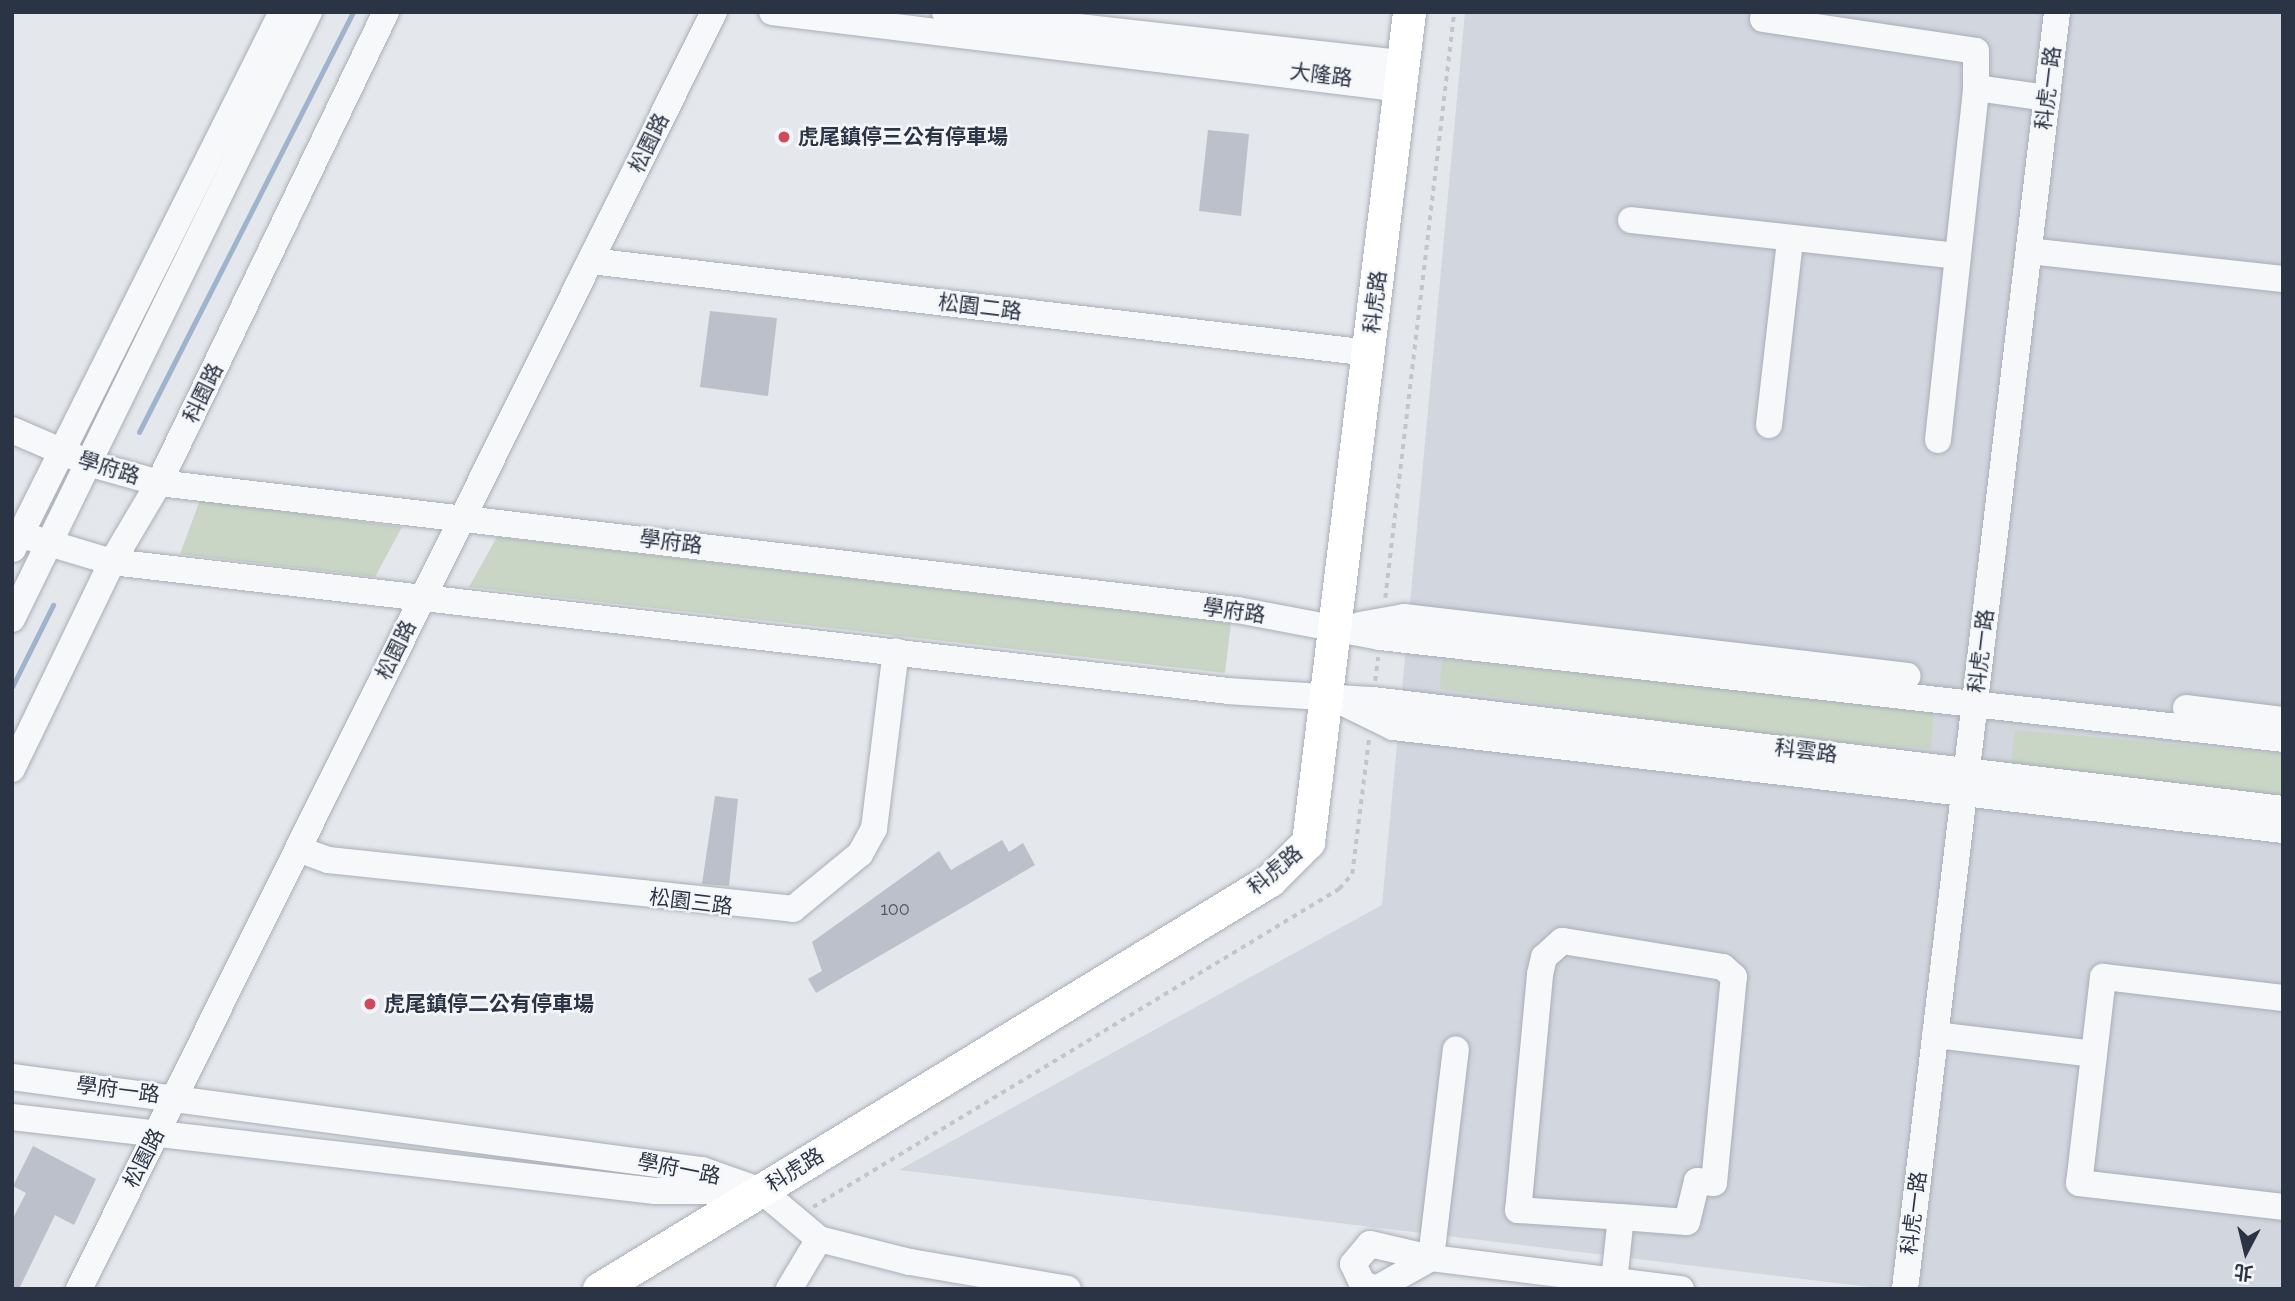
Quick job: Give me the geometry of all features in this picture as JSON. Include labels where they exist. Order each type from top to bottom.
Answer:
[{"type":"main road","name":"科虎路","points":[[599,1289],[762,1191],[1294,860],[1315,827],[1409,12]]},
{"type":"street","points":[[282,12],[66,455],[15,540],[50,545],[112,562],[1329,697]]},
{"type":"street","points":[[12,619],[91,464],[309,12]]},
{"type":"street","name":"科園路","points":[[12,769],[112,562],[159,483],[386,12]]},
{"type":"street","name":"松園路","points":[[79,1289],[714,12]]},
{"type":"street","name":"大隆路","points":[[772,12],[1386,88],[1402,71],[1391,62],[945,12]]},
{"type":"street","name":"科虎一路","points":[[1905,1289],[2057,12]]},
{"type":"street","points":[[1763,19],[1976,51],[1976,88],[1955,256],[1938,440]]},
{"type":"street","points":[[1976,88],[2047,98]]},
{"type":"street","points":[[1631,220],[1790,240],[1955,256]]},
{"type":"street","points":[[1769,425],[1790,240]]},
{"type":"street","points":[[2029,251],[2283,279]]},
{"type":"street","name":"松園二路","points":[[591,261],[1369,353]]},
{"type":"street","name":"學府路","points":[[12,430],[66,455],[159,483],[1337,626]]},
{"type":"street","points":[[1337,626],[1380,637],[1976,694],[2283,720]]},
{"type":"street","name":"松園三路","points":[[298,849],[328,860],[793,909],[860,854],[874,829],[896,651]]},
{"type":"street","points":[[1976,694],[2283,739]]},
{"type":"street","name":"科雲路","points":[[1329,697],[1965,780],[2283,809]]},
{"type":"street","points":[[1965,780],[2283,830]]},
{"type":"street","points":[[1562,941],[1723,967],[1734,977],[1714,1183],[1698,1181],[1687,1222],[1621,1217],[1518,1210],[1540,975],[1544,957],[1562,941]]},
{"type":"street","points":[[2283,998],[2103,977],[2079,1183],[2283,1208]]},
{"type":"street","points":[[1935,1035],[2094,1054]]},
{"type":"street","points":[[1431,1258],[1456,1049]]},
{"type":"street","name":"學府一路","points":[[12,1077],[702,1170],[762,1191]]},
{"type":"street","name":"學府一路","points":[[12,1117],[655,1191],[762,1191]]},
{"type":"street","points":[[762,1191],[819,1239],[911,1262],[1068,1289]]},
{"type":"street","points":[[1614,1281],[1621,1217]]},
{"type":"street","points":[[789,1289],[819,1239]]},
{"type":"street","points":[[1431,1258],[1376,1289],[1362,1283],[1353,1264],[1370,1244],[1431,1258],[1681,1289]]},
{"type":"shaded area","points":[[1465,12],[2283,12],[2283,1289],[1886,1289],[899,1170],[1382,905]]},
{"type":"green space","points":[[200,500],[402,527],[375,577],[180,554]]},
{"type":"green space","points":[[497,537],[1231,623],[1225,673],[469,587]]},
{"type":"green space","points":[[1442,660],[1934,708],[1931,749],[1787,738],[1440,689]]},
{"type":"green space","points":[[2015,730],[2283,754],[2283,797],[2011,764]]},
{"type":"building","points":[[1208,130],[1249,134],[1241,216],[1199,211]]},
{"type":"building","points":[[710,311],[777,318],[768,396],[700,387]]},
{"type":"building","points":[[715,796],[738,799],[729,886],[702,884]]},
{"type":"building","points":[[1002,840],[1009,852],[1023,843],[1035,865],[816,993],[808,979],[822,971],[812,942],[939,851],[951,870]]},
{"type":"building","points":[[33,1146],[96,1179],[74,1225],[55,1215],[19,1289],[12,1289],[12,1220],[26,1193],[13,1186]]},
{"type":"waterway","points":[[139,432],[353,12]]},
{"type":"waterway","points":[[12,687],[53,605]]},
{"type":"place","name":"虎尾鎮停三公有停車場","points":[[784,137]]},
{"type":"place","name":"虎尾鎮停二公有停車場","points":[[370,1004]]}]
